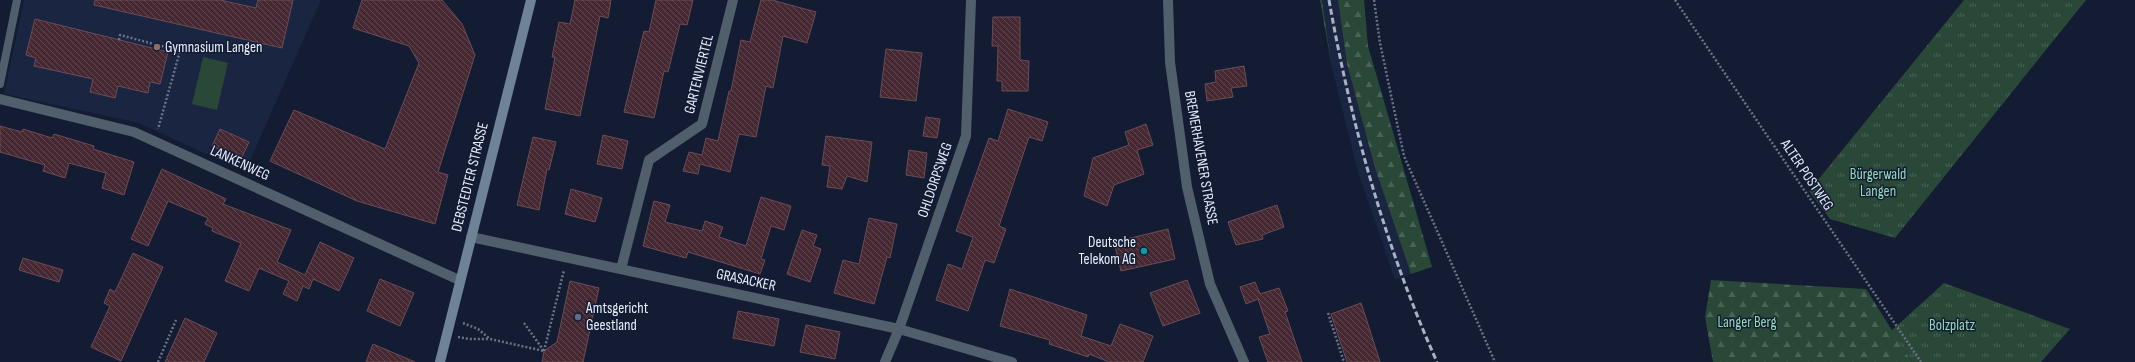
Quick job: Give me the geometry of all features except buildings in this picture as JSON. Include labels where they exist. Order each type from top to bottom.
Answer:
[{"type":"main road","name":"DEBSTEDTER STRASSE","points":[[440,362],[459,280],[531,0]]},
{"type":"street","name":"GARTENVIERTEL","points":[[620,268],[649,160],[702,124],[733,0]]},
{"type":"street","name":"OHLDORPSWEG","points":[[885,362],[899,329],[966,136],[971,0]]},
{"type":"street","name":"BREMERHAVENER STRASSE","points":[[1168,0],[1170,62],[1187,188],[1210,284],[1244,362]]},
{"type":"street","name":"LANKENWEG","points":[[0,98],[134,132],[459,280]]},
{"type":"street","name":"GRASACKER","points":[[471,237],[899,329],[1012,362]]},
{"type":"lane","points":[[0,84],[17,0]]},
{"type":"path","points":[[1374,0],[1380,43],[1404,156],[1495,362]]},
{"type":"path","name":"ALTER POSTWEG","points":[[1675,0],[1921,362]]},
{"type":"path","points":[[119,40],[120,35],[180,51],[155,141]]},
{"type":"path","points":[[544,351],[567,257]]},
{"type":"path","points":[[1328,313],[1344,362]]},
{"type":"path","points":[[450,319],[478,329],[490,339]]},
{"type":"path","points":[[158,362],[176,320]]},
{"type":"path","points":[[524,323],[544,351]]},
{"type":"path","points":[[446,334],[469,339],[490,339],[544,351]]},
{"type":"shaded area","name":"Gymnasium Langen","points":[[24,0],[321,0],[245,172],[139,123],[4,94]]},
{"type":"shaded area","points":[[1322,0],[1338,0],[1347,64],[1375,168],[1411,274],[1395,280],[1358,172],[1332,68]]},
{"type":"green space","points":[[1320,0],[1322,0],[1332,68]]},
{"type":"green space","points":[[1338,0],[1364,0],[1368,46],[1432,267],[1411,274],[1375,168],[1347,64]]},
{"type":"green space","name":"Bürgerwald Langen","points":[[1964,0],[2086,0],[1895,238],[1830,219],[1809,191]]},
{"type":"green space","points":[[203,57],[228,63],[217,110],[192,104]]},
{"type":"green space","name":"Langer Berg","points":[[1711,280],[1866,289],[1912,362],[1713,362],[1705,317]]},
{"type":"green space","name":"Bolzplatz","points":[[1944,283],[2070,329],[2041,362],[1912,362],[1891,331]]},
{"type":"railway","points":[[1329,0],[1348,93],[1372,184],[1401,274],[1437,362]]},
{"type":"place","name":"Gymnasium Langen","points":[[157,47]]},
{"type":"place","name":"Deutsche Telekom AG","points":[[1144,251]]},
{"type":"place","name":"Amtsgericht Geestland","points":[[578,317]]}]
